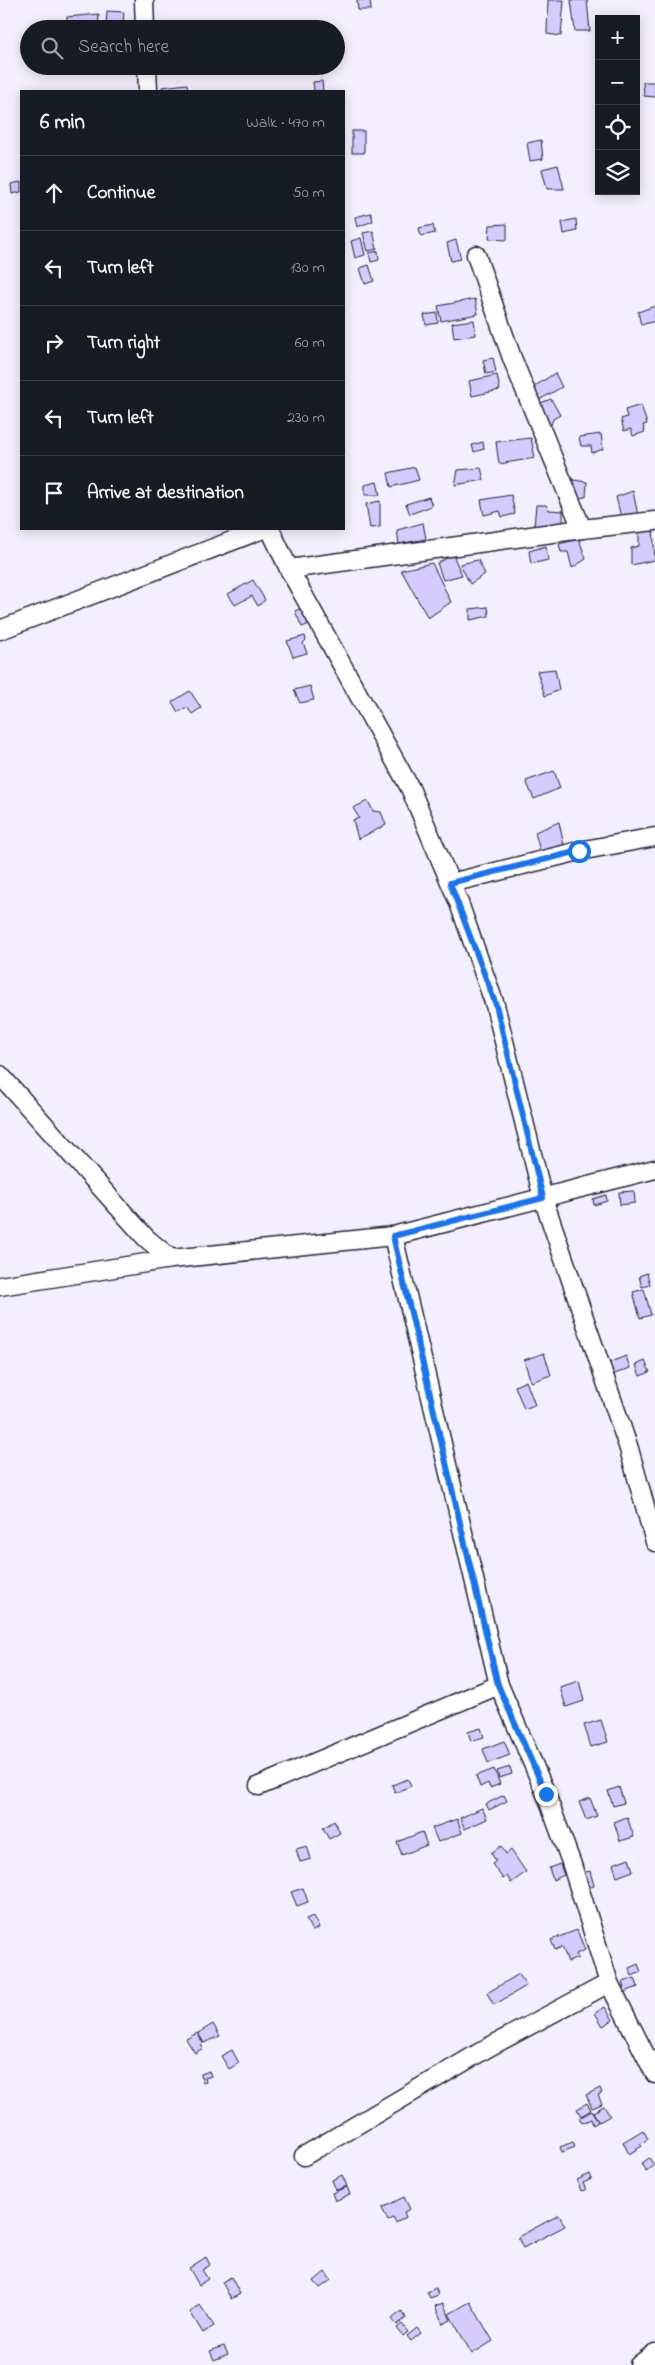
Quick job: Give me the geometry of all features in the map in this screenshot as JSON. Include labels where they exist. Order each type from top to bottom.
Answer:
[{"type":"street","points":[[144,0],[145,20]]},
{"type":"street","points":[[147,75],[148,90]]},
{"type":"street","points":[[476,255],[512,358],[582,529]]},
{"type":"street","points":[[289,569],[582,529],[655,521]]},
{"type":"street","points":[[0,630],[260,530]]},
{"type":"street","points":[[270,530],[289,569],[410,788],[450,883],[496,1005],[543,1198],[629,1449],[655,1542]]},
{"type":"street","points":[[450,883],[579,851],[655,837]]},
{"type":"street","points":[[0,1075],[146,1238],[171,1259]]},
{"type":"street","points":[[0,1286],[171,1259],[393,1236],[655,1169]]},
{"type":"street","points":[[393,1236],[498,1685],[546,1794],[571,1862],[609,1983],[655,2074]]},
{"type":"street","points":[[259,1786],[498,1685]]},
{"type":"street","points":[[304,2156],[489,2047],[609,1983]]},
{"type":"street","points":[[639,2365],[655,2353]]},
{"type":"building","points":[[357,0],[370,0],[371,10],[358,10]]},
{"type":"building","points":[[548,0],[564,0],[561,36],[547,34]]},
{"type":"building","points":[[571,0],[587,0],[590,31],[575,31]]},
{"type":"building","points":[[107,11],[124,12],[123,20],[106,20]]},
{"type":"building","points":[[99,14],[99,20],[67,20],[67,17]]},
{"type":"building","points":[[322,81],[323,90],[314,90],[313,82]]},
{"type":"building","points":[[643,82],[655,82],[655,97],[644,96]]},
{"type":"building","points":[[187,84],[188,90],[162,90],[162,87]]},
{"type":"building","points":[[352,131],[364,131],[364,153],[352,153]]},
{"type":"building","points":[[541,140],[543,159],[530,161],[527,143]]},
{"type":"building","points":[[558,165],[564,189],[547,189],[542,169]]},
{"type":"building","points":[[20,182],[20,192],[12,194],[11,184]]},
{"type":"building","points":[[371,213],[373,221],[357,227],[355,217]]},
{"type":"building","points":[[576,219],[577,231],[564,234],[562,222]]},
{"type":"building","points":[[507,224],[507,240],[489,239],[490,225]]},
{"type":"building","points":[[433,225],[435,233],[421,236],[419,228]]},
{"type":"building","points":[[373,231],[377,249],[368,251],[363,233]]},
{"type":"building","points":[[361,238],[365,255],[355,258],[351,241]]},
{"type":"building","points":[[456,240],[461,259],[451,261],[447,243]]},
{"type":"building","points":[[378,251],[379,260],[371,262],[369,253]]},
{"type":"building","points":[[369,265],[374,281],[365,284],[360,268]]},
{"type":"building","points":[[475,299],[478,314],[441,321],[438,306]]},
{"type":"building","points":[[655,306],[655,321],[641,325],[638,312]]},
{"type":"building","points":[[437,313],[438,323],[426,325],[424,315]]},
{"type":"building","points":[[474,320],[476,335],[454,338],[452,323]]},
{"type":"building","points":[[493,358],[496,372],[486,374],[483,360]]},
{"type":"building","points":[[555,373],[562,387],[539,400],[532,388]]},
{"type":"building","points":[[497,375],[500,390],[472,396],[469,381]]},
{"type":"building","points":[[551,399],[560,415],[553,419],[550,428],[535,405]]},
{"type":"building","points":[[641,405],[647,424],[643,425],[645,432],[633,436],[631,429],[624,431],[621,419],[627,417],[625,410]]},
{"type":"building","points":[[601,434],[603,449],[592,453],[591,446],[581,446],[579,437]]},
{"type":"building","points":[[531,438],[535,458],[499,464],[496,442]]},
{"type":"building","points":[[483,442],[484,449],[474,452],[472,445]]},
{"type":"building","points":[[415,467],[419,480],[391,487],[388,473]]},
{"type":"building","points":[[481,468],[484,480],[455,485],[458,470]]},
{"type":"building","points":[[567,479],[587,482],[586,497],[570,498]]},
{"type":"building","points":[[377,482],[380,495],[365,495],[365,485]]},
{"type":"building","points":[[633,491],[638,516],[621,517],[616,497]]},
{"type":"building","points":[[511,495],[515,514],[502,517],[500,511],[484,515],[481,500]]},
{"type":"building","points":[[429,497],[432,506],[410,514],[406,504]]},
{"type":"building","points":[[380,501],[380,527],[370,528],[366,504]]},
{"type":"building","points":[[536,505],[546,505],[549,510],[563,511],[563,526],[534,526]]},
{"type":"building","points":[[423,523],[426,539],[399,544],[397,530]]},
{"type":"building","points":[[653,528],[655,560],[631,565],[631,548],[639,546],[639,532]]},
{"type":"building","points":[[579,539],[586,559],[572,568],[568,552],[561,552],[559,544]]},
{"type":"building","points":[[546,546],[548,560],[531,564],[529,551]]},
{"type":"building","points":[[453,555],[462,575],[443,580],[437,563]]},
{"type":"building","points":[[478,560],[485,574],[470,584],[460,564]]},
{"type":"building","points":[[432,563],[451,602],[428,618],[401,570]]},
{"type":"building","points":[[253,580],[265,600],[258,606],[252,596],[235,605],[228,594]]},
{"type":"building","points":[[305,606],[312,623],[302,627],[295,611]]},
{"type":"building","points":[[488,607],[489,616],[470,620],[470,609]]},
{"type":"building","points":[[305,636],[306,640],[303,643],[307,653],[293,657],[287,641]]},
{"type":"building","points":[[555,669],[559,690],[545,696],[537,671]]},
{"type":"building","points":[[310,686],[314,700],[300,703],[294,690]]},
{"type":"building","points":[[190,691],[201,708],[192,714],[187,707],[178,712],[172,702]]},
{"type":"building","points":[[554,771],[560,788],[534,799],[526,781]]},
{"type":"building","points":[[368,801],[373,811],[381,812],[386,825],[358,839],[353,820],[359,818],[353,808]]},
{"type":"building","points":[[559,822],[564,846],[541,855],[535,832]]},
{"type":"building","points":[[634,1191],[635,1203],[620,1205],[619,1192]]},
{"type":"building","points":[[606,1195],[607,1201],[594,1205],[593,1199]]},
{"type":"building","points":[[647,1273],[650,1285],[642,1287],[639,1276]]},
{"type":"building","points":[[644,1289],[651,1315],[640,1318],[633,1292]]},
{"type":"building","points":[[544,1353],[551,1375],[531,1382],[524,1360]]},
{"type":"building","points":[[626,1356],[630,1368],[610,1376],[606,1364]]},
{"type":"building","points":[[645,1361],[650,1372],[640,1376],[636,1365]]},
{"type":"building","points":[[526,1381],[535,1405],[524,1409],[515,1386]]},
{"type":"building","points":[[579,1681],[584,1701],[566,1707],[560,1687]]},
{"type":"building","points":[[601,1720],[608,1742],[591,1747],[584,1725]]},
{"type":"building","points":[[481,1728],[484,1737],[471,1741],[468,1732]]},
{"type":"building","points":[[504,1741],[510,1755],[488,1763],[483,1749]]},
{"type":"building","points":[[510,1767],[512,1774],[499,1778],[497,1771]]},
{"type":"building","points":[[494,1769],[500,1784],[490,1788],[488,1783],[480,1787],[476,1776]]},
{"type":"building","points":[[408,1779],[411,1786],[395,1793],[392,1785]]},
{"type":"building","points":[[619,1787],[624,1803],[613,1806],[608,1791]]},
{"type":"building","points":[[504,1795],[507,1801],[489,1810],[486,1804]]},
{"type":"building","points":[[590,1798],[597,1816],[586,1820],[579,1802]]},
{"type":"building","points":[[482,1808],[487,1819],[465,1829],[460,1818]]},
{"type":"building","points":[[627,1817],[634,1837],[620,1841],[614,1822]]},
{"type":"building","points":[[457,1819],[462,1833],[438,1842],[432,1828]]},
{"type":"building","points":[[334,1821],[340,1833],[329,1839],[323,1828]]},
{"type":"building","points":[[422,1832],[427,1845],[402,1855],[397,1842]]},
{"type":"building","points":[[307,1846],[311,1859],[300,1862],[296,1849]]},
{"type":"building","points":[[501,1846],[506,1854],[511,1850],[526,1872],[511,1883],[507,1876],[503,1879],[492,1864],[496,1861],[491,1853]]},
{"type":"building","points":[[629,1858],[633,1871],[617,1877],[613,1864]]},
{"type":"building","points":[[560,1864],[564,1875],[553,1880],[549,1868]]},
{"type":"building","points":[[590,1871],[594,1886],[586,1888],[581,1873]]},
{"type":"building","points":[[303,1888],[308,1902],[297,1906],[291,1892]]},
{"type":"building","points":[[313,1916],[319,1928],[312,1931],[306,1919]]},
{"type":"building","points":[[577,1930],[585,1950],[576,1954],[578,1958],[568,1962],[562,1947],[555,1950],[551,1940]]},
{"type":"building","points":[[638,1964],[641,1972],[632,1976],[629,1968]]},
{"type":"building","points":[[519,1974],[526,1986],[494,2005],[487,1993]]},
{"type":"building","points":[[635,1978],[638,1987],[625,1992],[622,1982]]},
{"type":"building","points":[[605,2007],[613,2020],[603,2026],[595,2013]]},
{"type":"building","points":[[213,2024],[220,2036],[204,2043],[198,2033]]},
{"type":"building","points":[[197,2033],[203,2043],[201,2045],[203,2048],[195,2053],[186,2039]]},
{"type":"building","points":[[232,2050],[239,2063],[229,2069],[221,2056]]},
{"type":"building","points":[[209,2071],[211,2076],[205,2078],[206,2082],[203,2083],[201,2074]]},
{"type":"building","points":[[600,2088],[602,2093],[598,2095],[602,2104],[592,2108],[586,2095]]},
{"type":"building","points":[[587,2103],[591,2110],[581,2116],[577,2109]]},
{"type":"building","points":[[604,2106],[610,2116],[599,2122],[593,2112]]},
{"type":"building","points":[[592,2111],[598,2122],[593,2125],[591,2119],[582,2123],[579,2118]]},
{"type":"building","points":[[643,2130],[648,2139],[640,2144],[642,2146],[629,2154],[623,2142]]},
{"type":"building","points":[[573,2142],[575,2147],[562,2152],[560,2147]]},
{"type":"building","points":[[649,2158],[654,2165],[646,2171],[641,2164]]},
{"type":"building","points":[[590,2174],[592,2179],[583,2183],[586,2190],[581,2191],[577,2180]]},
{"type":"building","points":[[342,2175],[347,2186],[336,2190],[332,2180]]},
{"type":"building","points":[[347,2187],[350,2194],[335,2201],[332,2193]]},
{"type":"building","points":[[404,2197],[410,2209],[404,2212],[406,2217],[396,2223],[393,2218],[388,2221],[382,2208]]},
{"type":"building","points":[[559,2215],[565,2226],[523,2248],[518,2237]]},
{"type":"building","points":[[206,2257],[210,2265],[202,2270],[208,2279],[199,2285],[189,2268]]},
{"type":"building","points":[[325,2272],[331,2280],[320,2288],[314,2281]]},
{"type":"building","points":[[231,2277],[240,2294],[231,2299],[222,2282]]},
{"type":"building","points":[[436,2288],[438,2295],[430,2298],[427,2292]]},
{"type":"building","points":[[470,2302],[493,2341],[472,2354],[449,2314]]},
{"type":"building","points":[[443,2303],[451,2320],[443,2324],[435,2306]]},
{"type":"building","points":[[200,2305],[214,2326],[203,2333],[190,2312]]},
{"type":"building","points":[[402,2311],[406,2318],[397,2325],[392,2319]]},
{"type":"building","points":[[402,2324],[408,2332],[403,2336],[397,2328]]},
{"type":"building","points":[[417,2328],[421,2333],[411,2341],[407,2336]]},
{"type":"building","points":[[224,2346],[228,2354],[214,2360],[210,2351]]},
{"type":"route","points":[[546,1794],[498,1685],[393,1236],[543,1198],[496,1005],[450,883],[579,851]]}]
